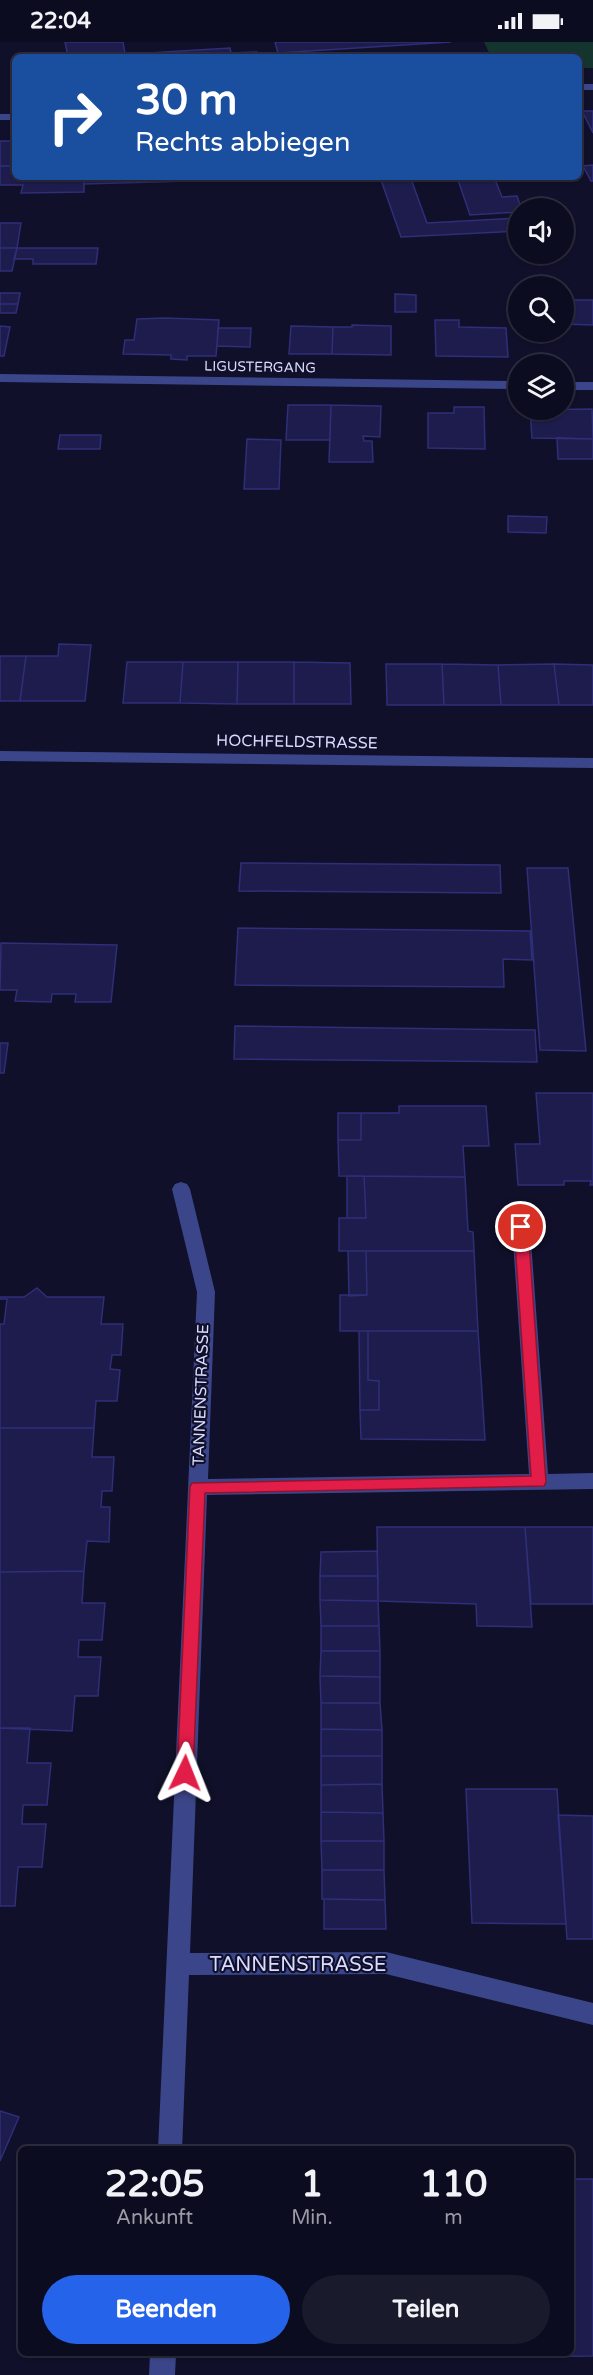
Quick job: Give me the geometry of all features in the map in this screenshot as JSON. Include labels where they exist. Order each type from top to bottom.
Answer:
[{"type":"street","name":"LIGUSTERGANG","points":[[0,378],[508,385]]},
{"type":"street","points":[[574,386],[593,387]]},
{"type":"street","name":"HOCHFELDSTRASSE","points":[[0,756],[593,763]]},
{"type":"street","name":"TANNENSTRASSE","points":[[170,2146],[206,1292],[181,1189]]},
{"type":"street","points":[[521,1227],[539,1482]]},
{"type":"street","points":[[198,1487],[593,1481]]},
{"type":"street","name":"TANNENSTRASSE","points":[[177,1964],[386,1963],[593,2014]]},
{"type":"street","points":[[162,2375],[163,2356]]},
{"type":"green space","points":[[484,42],[593,42],[593,68],[582,68],[582,54],[490,54]]},
{"type":"building","points":[[65,42],[123,42],[125,54],[67,54]]},
{"type":"building","points":[[275,42],[451,42],[278,53]]},
{"type":"building","points":[[230,48],[231,53],[257,52],[257,54],[131,54]]},
{"type":"building","points":[[582,111],[593,111],[593,133]]},
{"type":"building","points":[[0,141],[12,141],[12,166],[0,166]]},
{"type":"building","points":[[593,165],[593,181],[591,181],[583,166]]},
{"type":"building","points":[[0,166],[12,166],[12,180],[84,180],[84,192],[21,193],[23,185],[0,185]]},
{"type":"building","points":[[84,180],[225,180],[84,184]]},
{"type":"building","points":[[381,180],[411,180],[427,223],[508,219],[508,232],[401,237]]},
{"type":"building","points":[[458,180],[495,180],[502,197],[517,196],[518,198],[508,198],[508,213],[470,215]]},
{"type":"building","points":[[0,223],[21,223],[17,248],[0,248]]},
{"type":"building","points":[[0,248],[17,248],[12,271],[0,271]]},
{"type":"building","points":[[17,248],[98,248],[96,264],[33,264],[33,259],[14,259]]},
{"type":"building","points":[[0,293],[20,293],[18,304],[0,304]]},
{"type":"building","points":[[395,294],[416,295],[416,312],[395,312]]},
{"type":"building","points":[[574,300],[593,300],[593,325],[574,324]]},
{"type":"building","points":[[0,304],[18,304],[16,313],[0,313]]},
{"type":"building","points":[[137,319],[219,320],[216,356],[187,356],[187,360],[171,359],[171,355],[123,354],[125,340],[134,340]]},
{"type":"building","points":[[435,320],[459,320],[459,327],[506,328],[508,357],[436,356]]},
{"type":"building","points":[[352,325],[391,326],[391,355],[332,354],[333,327],[352,327]]},
{"type":"building","points":[[0,326],[10,327],[4,356],[0,356]]},
{"type":"building","points":[[291,326],[333,327],[332,354],[289,354]]},
{"type":"building","points":[[218,328],[251,328],[250,347],[217,346]]},
{"type":"building","points":[[288,405],[331,405],[330,440],[286,440]]},
{"type":"building","points":[[331,405],[381,406],[380,437],[363,436],[364,441],[372,441],[373,462],[329,462]]},
{"type":"building","points":[[454,407],[484,407],[485,449],[428,448],[428,413],[454,413]]},
{"type":"building","points":[[574,409],[592,409],[593,439],[532,438],[531,420],[574,420]]},
{"type":"building","points":[[60,435],[101,435],[100,449],[58,449]]},
{"type":"building","points":[[557,438],[593,439],[593,459],[558,459]]},
{"type":"building","points":[[247,439],[281,440],[279,489],[244,489]]},
{"type":"building","points":[[508,516],[547,517],[546,533],[508,532]]},
{"type":"building","points":[[59,644],[91,645],[85,701],[20,701],[26,656],[58,656]]},
{"type":"building","points":[[0,656],[26,656],[20,701],[0,701]]},
{"type":"building","points":[[127,662],[183,662],[180,703],[123,703]]},
{"type":"building","points":[[183,662],[238,662],[237,704],[180,703]]},
{"type":"building","points":[[238,662],[294,662],[294,704],[237,704]]},
{"type":"building","points":[[294,662],[350,663],[351,704],[294,704]]},
{"type":"building","points":[[386,664],[442,664],[444,705],[387,705]]},
{"type":"building","points":[[442,664],[498,665],[501,705],[444,705]]},
{"type":"building","points":[[554,664],[559,705],[501,705],[498,665]]},
{"type":"building","points":[[554,664],[593,665],[593,705],[559,705]]},
{"type":"building","points":[[241,863],[500,865],[501,893],[239,891]]},
{"type":"building","points":[[527,868],[568,868],[586,1051],[540,1050]]},
{"type":"building","points":[[238,928],[530,931],[532,960],[503,959],[504,987],[235,985]]},
{"type":"building","points":[[1,943],[117,945],[111,1002],[75,1002],[76,994],[52,994],[51,1002],[15,1001],[17,990],[0,990]]},
{"type":"building","points":[[235,1026],[535,1030],[537,1062],[234,1059]]},
{"type":"building","points":[[0,1043],[8,1043],[4,1073],[0,1073]]},
{"type":"building","points":[[536,1093],[593,1093],[593,1185],[590,1185],[591,1181],[564,1181],[564,1185],[518,1185],[515,1144],[540,1144]]},
{"type":"building","points":[[399,1106],[486,1106],[489,1146],[463,1146],[465,1177],[339,1176],[338,1140],[361,1140],[361,1113],[399,1113]]},
{"type":"building","points":[[338,1113],[361,1113],[361,1140],[338,1140]]},
{"type":"building","points":[[347,1176],[364,1176],[366,1218],[347,1218]]},
{"type":"building","points":[[364,1176],[465,1177],[468,1231],[473,1232],[474,1251],[339,1251],[339,1218],[366,1218]]},
{"type":"building","points":[[348,1251],[366,1251],[367,1295],[349,1296]]},
{"type":"building","points":[[366,1251],[474,1251],[478,1331],[340,1331],[340,1295],[367,1295]]},
{"type":"building","points":[[37,1288],[47,1297],[104,1297],[101,1324],[123,1324],[121,1355],[112,1355],[110,1369],[120,1370],[117,1401],[96,1401],[94,1428],[0,1428],[0,1324],[4,1324],[7,1299],[0,1299],[0,1297],[24,1297]]},
{"type":"building","points":[[359,1331],[368,1331],[368,1380],[379,1381],[379,1410],[360,1410]]},
{"type":"building","points":[[368,1331],[478,1331],[485,1440],[361,1439],[360,1410],[379,1410],[379,1381],[368,1380]]},
{"type":"building","points":[[0,1428],[94,1428],[92,1457],[114,1457],[112,1491],[102,1491],[101,1507],[110,1507],[109,1542],[87,1541],[84,1571],[0,1572]]},
{"type":"building","points":[[377,1527],[525,1527],[532,1627],[477,1626],[476,1604],[378,1601]]},
{"type":"building","points":[[525,1527],[593,1527],[593,1604],[531,1604]]},
{"type":"building","points":[[377,1551],[378,1576],[320,1576],[321,1552]]},
{"type":"building","points":[[84,1571],[82,1603],[105,1603],[102,1640],[79,1640],[78,1657],[101,1657],[98,1696],[75,1696],[72,1731],[0,1728],[0,1572]]},
{"type":"building","points":[[320,1576],[378,1576],[378,1601],[320,1600]]},
{"type":"building","points":[[320,1600],[378,1601],[379,1626],[321,1626]]},
{"type":"building","points":[[321,1626],[379,1626],[380,1651],[321,1651]]},
{"type":"building","points":[[321,1651],[380,1651],[380,1677],[320,1676]]},
{"type":"building","points":[[320,1676],[380,1677],[380,1703],[321,1703]]},
{"type":"building","points":[[321,1703],[380,1703],[382,1730],[321,1729]]},
{"type":"building","points":[[0,1728],[30,1728],[27,1763],[51,1763],[47,1805],[23,1805],[22,1824],[46,1824],[42,1867],[18,1867],[15,1906],[0,1906]]},
{"type":"building","points":[[321,1729],[382,1730],[382,1756],[321,1756]]},
{"type":"building","points":[[321,1756],[382,1756],[382,1784],[321,1785]]},
{"type":"building","points":[[382,1784],[383,1813],[321,1812],[321,1785]]},
{"type":"building","points":[[466,1789],[557,1789],[566,1924],[472,1923]]},
{"type":"building","points":[[321,1812],[383,1813],[384,1841],[321,1841]]},
{"type":"building","points":[[558,1815],[593,1816],[593,1939],[567,1939]]},
{"type":"building","points":[[321,1841],[384,1841],[384,1870],[322,1870]]},
{"type":"building","points":[[322,1870],[384,1870],[385,1900],[322,1899]]},
{"type":"building","points":[[324,1899],[385,1900],[386,1929],[324,1929]]},
{"type":"building","points":[[0,2111],[19,2117],[0,2161]]},
{"type":"building","points":[[574,2179],[593,2179],[593,2356],[516,2357],[574,2356]]},
{"type":"route","points":[[185,1773],[198,1487],[539,1482],[521,1227]]}]
